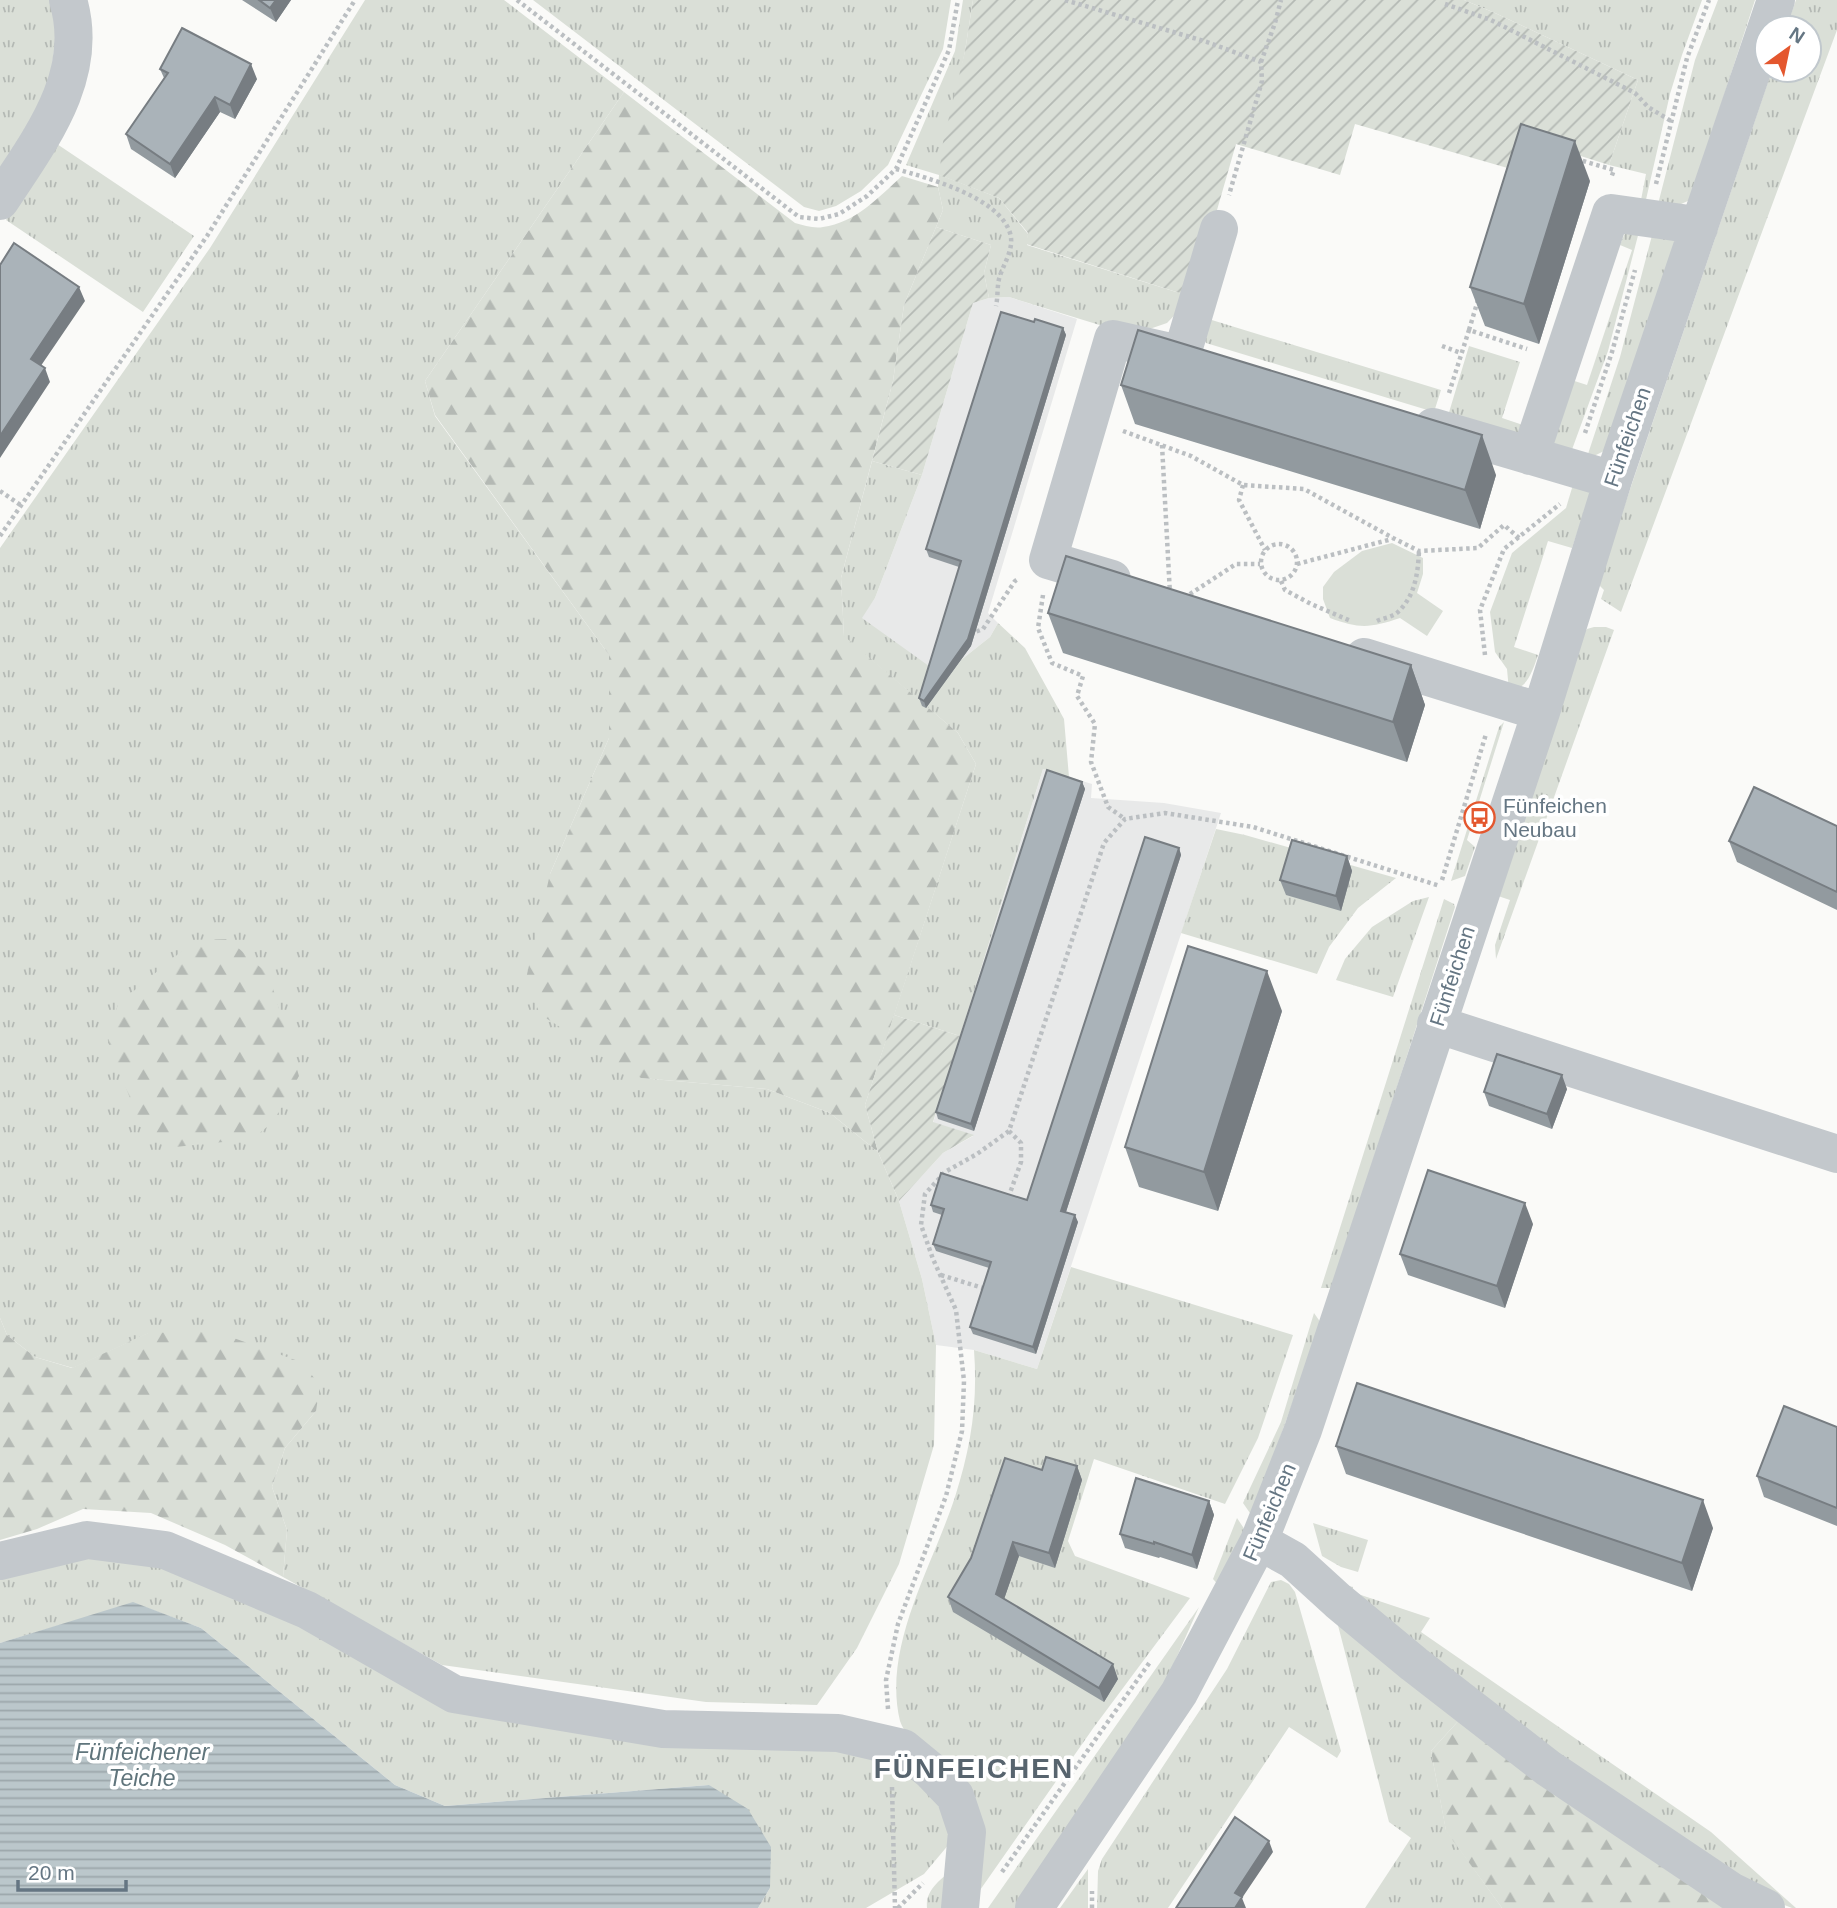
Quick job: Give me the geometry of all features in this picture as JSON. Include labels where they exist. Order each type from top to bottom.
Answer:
[{"type":"street","points":[[0,201],[60,103],[74,54],[68,0]]},
{"type":"street","name":"Fünfeichen","points":[[1034,1908],[1179,1693],[1259,1541],[1303,1430],[1541,712],[1613,480],[1776,0]]},
{"type":"street","points":[[1530,456],[1611,213],[1660,219],[1699,228]]},
{"type":"street","points":[[1182,354],[1219,229]]},
{"type":"street","points":[[1175,599],[1048,560],[1113,339],[1220,365]]},
{"type":"street","points":[[1399,417],[1613,480]]},
{"type":"street","points":[[1342,634],[1541,712]]},
{"type":"street","points":[[1436,1024],[1837,1154]]},
{"type":"street","points":[[0,1561],[86,1540],[165,1550],[307,1610],[454,1694],[663,1729],[838,1733],[903,1748],[955,1796],[967,1832],[960,1908]]},
{"type":"street","points":[[1259,1541],[1293,1560],[1338,1601],[1548,1768],[1731,1891],[1766,1908]]},
{"type":"path","points":[[0,536],[207,236],[355,0]]},
{"type":"path","points":[[517,0],[799,216],[819,219],[839,214],[867,196],[896,169],[949,50],[958,0]]},
{"type":"path","points":[[1065,0],[1207,42],[1261,62]]},
{"type":"path","points":[[1219,229],[1262,81],[1261,62],[1281,0]]},
{"type":"path","points":[[1445,4],[1491,20],[1635,93],[1648,107],[1671,121]]},
{"type":"path","points":[[1564,155],[1614,170],[1604,204],[1611,213]]},
{"type":"path","points":[[896,169],[965,193],[1002,217],[1010,234],[1010,252],[998,281],[999,295],[996,306]]},
{"type":"path","points":[[1437,428],[1481,290]]},
{"type":"path","points":[[1469,330],[1561,360]]},
{"type":"path","points":[[1442,346],[1461,353]]},
{"type":"path","points":[[1089,420],[1191,456],[1243,485],[1304,489],[1419,551],[1479,548],[1504,525],[1519,538]]},
{"type":"path","points":[[1163,445],[1175,599],[1236,564],[1260,564]]},
{"type":"path","points":[[1243,485],[1239,500],[1265,550]]},
{"type":"path","points":[[0,491],[22,506]]},
{"type":"path","points":[[1297,564],[1393,538]]},
{"type":"path","points":[[1275,544],[1286,545],[1295,554],[1297,564],[1292,575],[1281,580],[1269,578],[1260,564],[1265,550],[1275,544]]},
{"type":"path","points":[[1376,621],[1396,614],[1412,593],[1418,572],[1419,551]]},
{"type":"path","points":[[959,638],[984,629],[1015,581],[1048,560]]},
{"type":"path","points":[[1048,560],[1038,628],[1052,663],[1083,676],[1077,696],[1095,724],[1091,762],[1108,807],[1125,819]]},
{"type":"path","points":[[1281,580],[1285,590],[1311,604],[1342,634]]},
{"type":"path","points":[[894,1908],[892,1766],[903,1748],[890,1728],[886,1680],[898,1624],[946,1496],[962,1431],[964,1381],[956,1310],[921,1225],[925,1194],[945,1172],[977,1154],[1009,1131],[1104,843],[1125,819],[1165,813],[1253,827],[1440,886]]},
{"type":"path","points":[[1009,1131],[1021,1143],[1021,1162],[1010,1193]]},
{"type":"path","points":[[940,1275],[993,1292]]},
{"type":"path","points":[[997,1878],[1153,1657]]},
{"type":"shaded area","points":[[1009,297],[1077,319],[988,613],[998,623],[990,637],[961,660],[947,680],[861,618],[875,598],[922,475],[973,303],[989,298]]},
{"type":"shaded area","points":[[1043,769],[1092,784],[1091,798],[1164,803],[1221,813],[1037,1369],[974,1350],[936,1345],[922,1279],[899,1201],[943,1153],[973,1136],[933,1123]]},
{"type":"green space","points":[[0,0],[57,0],[60,9],[48,93],[0,175]]},
{"type":"green space","points":[[365,0],[504,0],[624,92],[425,381],[435,416],[609,655],[609,738],[550,874],[641,1078],[767,1089],[830,1113],[878,1152],[899,1201],[922,1279],[936,1345],[934,1445],[899,1564],[857,1648],[817,1705],[706,1702],[442,1665],[283,1577],[287,1530],[272,1487],[285,1448],[316,1411],[149,1333],[73,1368],[35,1357],[7,1335],[0,1318],[0,548],[210,248]]},
{"type":"green space","points":[[533,0],[951,0],[943,49],[888,165],[861,191],[836,206],[819,211],[804,207]]},
{"type":"green space","points":[[963,0],[973,0],[940,175],[999,198],[1028,234],[1027,245],[1192,297],[1167,323],[1132,335],[1009,297],[989,298],[984,273],[991,245],[936,227],[943,210],[938,187],[939,175],[906,165],[955,51]]},
{"type":"green space","points":[[973,0],[1464,0],[1638,80],[1609,165],[1521,137],[1511,169],[1355,124],[1340,175],[1236,144],[1192,297],[1026,244],[1028,233],[999,198],[939,175],[943,142],[965,51]]},
{"type":"green space","points":[[1464,0],[1702,0],[1670,94],[1645,204],[1641,200],[1646,174],[1609,165],[1638,80]]},
{"type":"green space","points":[[1718,0],[1755,0],[1690,200],[1670,209],[1657,208],[1695,60]]},
{"type":"green space","points":[[1796,0],[1837,0],[1837,30],[1823,68],[1823,14],[1791,14]]},
{"type":"green space","points":[[1767,84],[1817,84],[1621,612],[1601,599],[1604,590],[1598,584]]},
{"type":"green space","points":[[624,92],[795,223],[809,227],[835,225],[866,208],[902,176],[938,187],[943,210],[904,305],[893,381],[841,578],[844,636],[958,733],[976,764],[865,1105],[878,1152],[830,1113],[767,1089],[641,1078],[541,1015],[525,983],[550,874],[609,738],[609,655],[435,415],[425,381]]},
{"type":"green space","points":[[54,142],[194,236],[143,312],[6,220]]},
{"type":"green space","points":[[1641,224],[1608,351],[1570,455],[1553,445],[1562,377],[1587,385],[1632,250],[1620,245],[1627,228]]},
{"type":"green space","points":[[1655,224],[1677,237],[1606,450],[1586,460],[1620,357]]},
{"type":"green space","points":[[936,227],[991,245],[984,273],[989,298],[973,303],[922,475],[872,461],[893,381],[904,305]]},
{"type":"green space","points":[[1202,317],[1441,390],[1434,412],[1206,343],[1200,329]]},
{"type":"green space","points":[[1469,346],[1520,362],[1502,418],[1526,426],[1515,439],[1447,419]]},
{"type":"green space","points":[[872,461],[922,475],[875,598],[862,618],[947,679],[961,660],[990,637],[998,623],[1025,648],[1064,719],[1069,777],[1043,769],[960,1036],[894,1015],[976,764],[958,733],[844,637],[841,578]]},
{"type":"green space","points":[[1575,478],[1591,492],[1572,548],[1548,541],[1514,647],[1538,655],[1525,683],[1509,691],[1507,669],[1495,652],[1490,612],[1512,553],[1566,508]]},
{"type":"green space","points":[[1392,543],[1423,558],[1423,574],[1417,593],[1443,611],[1427,636],[1400,618],[1365,626],[1330,618],[1323,599],[1323,587],[1334,572],[1362,551]]},
{"type":"green space","points":[[1594,627],[1614,630],[1496,959],[1495,945],[1510,900],[1498,896],[1580,639],[1587,629]]},
{"type":"green space","points":[[1504,722],[1467,840],[1475,847],[1465,876],[1451,881],[1499,727]]},
{"type":"green space","points":[[1216,829],[1396,878],[1358,908],[1329,947],[1317,974],[1181,933]]},
{"type":"green space","points":[[1429,897],[1393,997],[1336,980],[1345,959],[1372,927],[1413,901]]},
{"type":"green space","points":[[1444,899],[1455,907],[1332,1288],[1321,1288]]},
{"type":"green space","points":[[228,939],[269,975],[299,1076],[273,1122],[252,1139],[175,1147],[144,1134],[108,1042],[118,1004],[195,940]]},
{"type":"green space","points":[[894,1015],[960,1036],[933,1122],[974,1135],[943,1153],[899,1201],[878,1152],[865,1105]]},
{"type":"green space","points":[[1071,1267],[1293,1335],[1258,1438],[1225,1504],[1094,1459],[1068,1541],[1075,1556],[1190,1598],[1094,1727],[978,1893],[900,1721],[896,1693],[898,1664],[912,1607],[946,1523],[965,1460],[974,1407],[974,1350],[1037,1369]]},
{"type":"green space","points":[[1314,1313],[1321,1323],[1252,1516],[1243,1503],[1281,1422]]},
{"type":"green space","points":[[0,1318],[7,1335],[35,1357],[72,1368],[148,1333],[214,1331],[301,1362],[320,1385],[316,1411],[285,1448],[272,1487],[287,1530],[283,1577],[225,1545],[151,1513],[83,1509],[37,1529],[0,1540]]},
{"type":"green space","points":[[1237,1518],[1245,1530],[1220,1587],[1213,1579]]},
{"type":"green space","points":[[1313,1523],[1368,1540],[1358,1572],[1341,1567],[1322,1556]]},
{"type":"green space","points":[[91,1553],[165,1558],[293,1618],[451,1708],[865,1750],[927,1778],[955,1837],[924,1874],[866,1908],[758,1908],[770,1888],[709,1785],[445,1806],[395,1785],[201,1628],[134,1603],[0,1643],[0,1577]]},
{"type":"green space","points":[[1281,1580],[1289,1584],[1295,1592],[1341,1751],[1337,1758],[1289,1727],[1168,1908],[1097,1908],[1098,1871],[1102,1859],[1227,1669],[1271,1582]]},
{"type":"green space","points":[[1334,1583],[1353,1587],[1352,1592],[1430,1618],[1421,1632],[1711,1832],[1796,1908],[1764,1897],[1493,1709]]},
{"type":"green space","points":[[1199,1607],[1166,1681],[1018,1908],[988,1908]]},
{"type":"green space","points":[[1334,1610],[1461,1718],[1431,1751],[1446,1830],[1502,1908],[1365,1908],[1411,1838],[1389,1822]]},
{"type":"green space","points":[[1461,1718],[1732,1908],[1502,1908],[1446,1831],[1431,1751]]},
{"type":"green space","points":[[954,1868],[950,1908],[927,1908],[932,1890]]},
{"type":"green space","points":[[1088,1869],[1088,1908],[1060,1908]]},
{"type":"water","name":"Fünfeichener Teiche","points":[[133,1602],[201,1628],[395,1785],[445,1806],[709,1785],[748,1809],[771,1847],[770,1888],[758,1908],[0,1908],[0,1643]]},
{"type":"building","points":[[259,0],[276,0],[270,8]]},
{"type":"building","points":[[182,28],[251,64],[230,105],[215,97],[170,164],[126,134],[168,73],[160,69]]},
{"type":"building","points":[[1521,124],[1575,141],[1524,304],[1470,287]]},
{"type":"building","points":[[14,243],[79,287],[31,359],[45,368],[0,436],[0,265]]},
{"type":"building","points":[[1001,312],[1063,328],[968,639],[924,701],[919,698],[961,561],[926,549]]},
{"type":"building","points":[[1138,330],[1482,435],[1465,490],[1121,385]]},
{"type":"building","points":[[1066,556],[1411,665],[1393,722],[1048,613]]},
{"type":"building","points":[[1047,770],[1082,782],[971,1124],[936,1112]]},
{"type":"building","points":[[1754,787],[1837,826],[1837,892],[1729,841]]},
{"type":"building","points":[[1145,837],[1179,848],[1061,1211],[1075,1215],[1033,1347],[970,1327],[991,1262],[933,1244],[944,1209],[931,1205],[941,1173],[1027,1200]]},
{"type":"building","points":[[1292,840],[1347,856],[1336,896],[1280,880]]},
{"type":"building","points":[[1188,946],[1267,971],[1204,1172],[1125,1147]]},
{"type":"building","points":[[1497,1054],[1562,1075],[1547,1114],[1484,1092]]},
{"type":"building","points":[[1428,1170],[1525,1203],[1497,1286],[1400,1254]]},
{"type":"building","points":[[1357,1383],[1703,1500],[1682,1563],[1336,1446]]},
{"type":"building","points":[[1784,1406],[1837,1427],[1837,1508],[1757,1476]]},
{"type":"building","points":[[1046,1457],[1077,1466],[1049,1553],[1013,1542],[996,1594],[1113,1664],[1099,1688],[948,1597],[971,1558],[1005,1458],[1042,1470]]},
{"type":"building","points":[[1136,1478],[1209,1501],[1192,1555],[1120,1534]]},
{"type":"building","points":[[1235,1817],[1269,1841],[1235,1893],[1242,1897],[1235,1908],[1176,1908]]},
{"type":"place","name":"Fünfeichen Neubau","points":[[1480,817]]},
{"type":"district","name":"FÜNFEICHEN","points":[[974,1768]]}]
